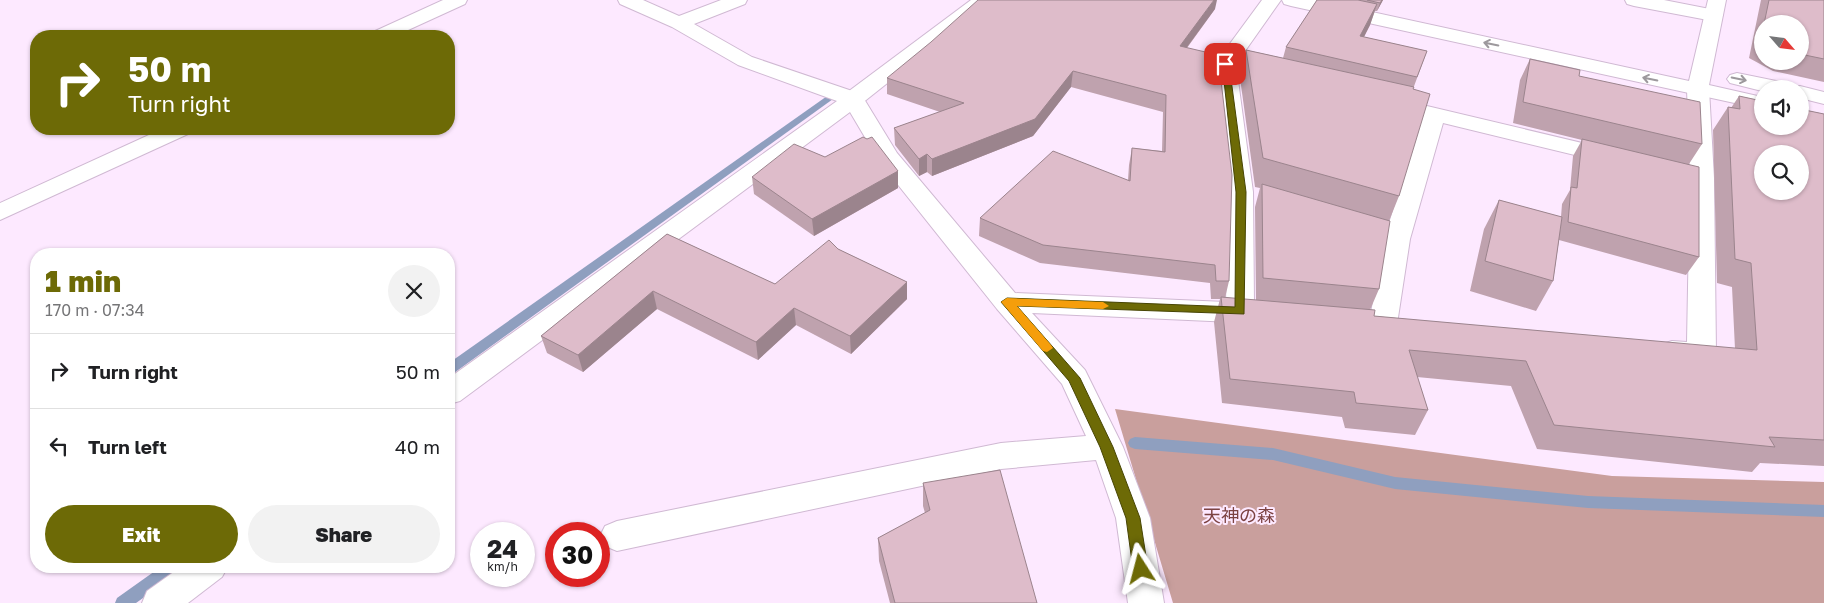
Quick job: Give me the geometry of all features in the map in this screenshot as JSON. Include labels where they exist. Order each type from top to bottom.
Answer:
[{"type":"street","points":[[393,30],[458,0]]},
{"type":"street","points":[[627,0],[679,23],[746,61],[853,99],[887,156],[1007,302],[1074,378],[1107,447],[1133,518],[1146,603]]},
{"type":"street","points":[[679,23],[738,0]]},
{"type":"street","points":[[455,389],[853,99],[983,0]]},
{"type":"street","points":[[1240,311],[1250,194],[1225,64],[1272,0]]},
{"type":"street","points":[[1291,0],[1699,80],[1754,86]]},
{"type":"street","points":[[1366,0],[1699,80],[1754,100]]},
{"type":"street","points":[[1634,0],[1715,8],[1699,80],[1692,176],[1701,353],[1645,350]]},
{"type":"street","points":[[1225,64],[1301,83]]},
{"type":"street","points":[[1809,94],[1824,98]]},
{"type":"street","points":[[1367,99],[1636,163]]},
{"type":"street","points":[[1809,113],[1824,116]]},
{"type":"street","points":[[1382,324],[1388,236],[1434,116]]},
{"type":"street","points":[[0,212],[167,135]]},
{"type":"street","points":[[1007,302],[1240,311],[1278,315]]},
{"type":"street","points":[[1354,322],[1412,327]]},
{"type":"street","points":[[617,536],[1001,456],[1107,447]]},
{"type":"street","points":[[160,603],[201,573]]},
{"type":"green space","name":"天神の森","points":[[1115,409],[1612,476],[1824,482],[1824,603],[1173,603]]},
{"type":"building","points":[[978,0],[1214,0],[1180,46],[1218,55],[1232,175],[1229,281],[1216,281],[1215,265],[1043,245],[980,218],[1053,151],[1130,181],[1132,148],[1165,152],[1166,95],[1073,71],[1035,119],[932,159],[927,154],[919,159],[894,128],[964,103],[887,78]]},
{"type":"building","points":[[1317,0],[1358,0],[1377,4],[1360,36],[1427,51],[1417,77],[1286,47]]},
{"type":"building","points":[[1367,0],[1382,0],[1380,3]]},
{"type":"building","points":[[1769,0],[1824,0],[1824,59],[1809,56],[1809,15],[1766,15]]},
{"type":"building","points":[[1246,50],[1414,87],[1413,89],[1430,94],[1399,196],[1263,158]]},
{"type":"building","points":[[1530,59],[1580,70],[1579,76],[1700,102],[1702,144],[1523,102]]},
{"type":"building","points":[[1739,96],[1754,99],[1754,135],[1809,135],[1809,111],[1824,114],[1824,440],[1769,437],[1775,447],[1554,425],[1526,361],[1409,350],[1428,410],[1356,403],[1354,392],[1230,379],[1221,297],[1375,310],[1374,316],[1757,350],[1751,263],[1735,259],[1728,107],[1740,109]]},
{"type":"building","points":[[863,137],[867,139],[872,137],[898,171],[812,219],[752,177],[794,144],[825,157]]},
{"type":"building","points":[[1582,139],[1699,167],[1699,257],[1568,222],[1571,187],[1577,188]]},
{"type":"building","points":[[1262,184],[1390,221],[1379,289],[1263,278]]},
{"type":"building","points":[[1499,200],[1562,217],[1553,281],[1485,261]]},
{"type":"building","points":[[667,234],[775,284],[829,240],[838,249],[907,282],[850,336],[794,308],[756,342],[653,291],[578,355],[541,336]]},
{"type":"building","points":[[1000,470],[1037,603],[895,603],[878,538],[930,510],[923,483]]},
{"type":"waterway","points":[[455,366],[830,97]]},
{"type":"waterway","points":[[1135,443],[1273,454],[1395,483],[1588,502],[1824,511]]},
{"type":"waterway","points":[[123,603],[165,573]]},
{"type":"slow traffic","points":[[1047,348],[1007,302],[1103,306]]},
{"type":"route","points":[[1141,569],[1133,518],[1107,447],[1090,416],[1074,378],[1007,302],[1240,311],[1241,192],[1225,64]]}]
